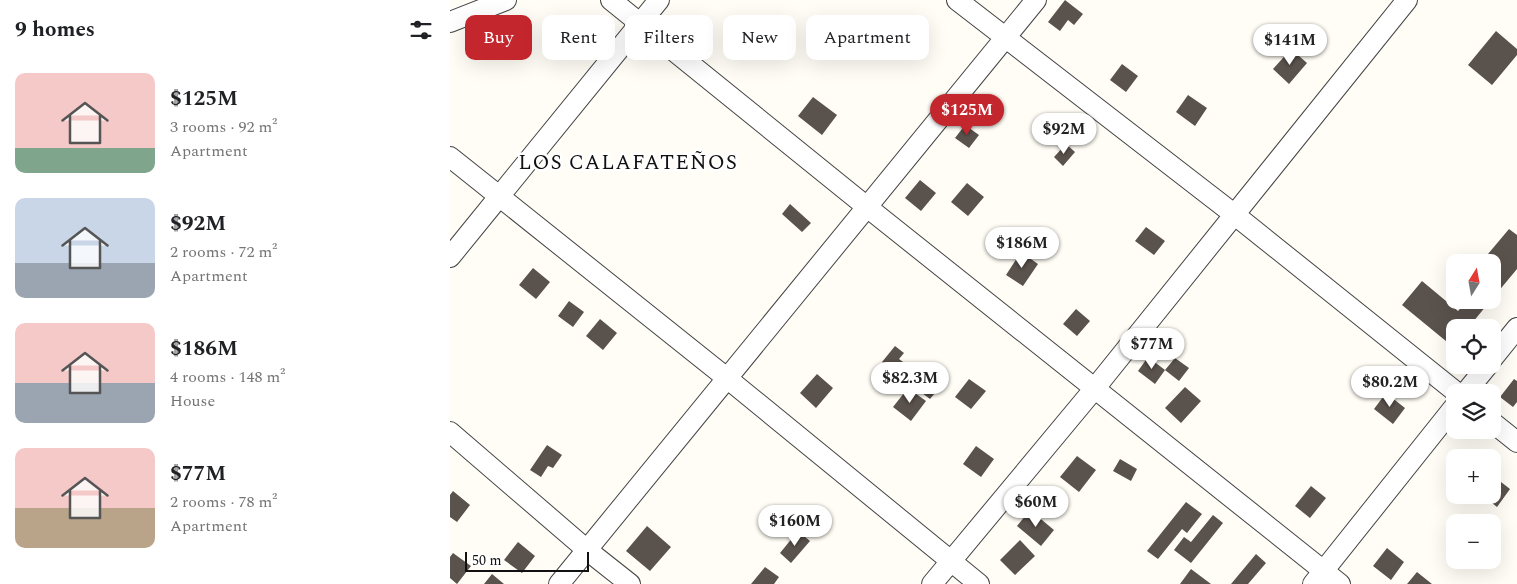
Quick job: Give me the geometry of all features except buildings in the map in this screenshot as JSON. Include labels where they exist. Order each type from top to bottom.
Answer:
[{"type":"street","points":[[450,22],[506,0]]},
{"type":"street","points":[[611,0],[630,15]]},
{"type":"street","points":[[647,15],[659,0]]},
{"type":"street","points":[[957,0],[1236,215],[1446,384]]},
{"type":"street","points":[[559,584],[1036,0]]},
{"type":"street","points":[[932,584],[1236,215],[1407,0]]},
{"type":"street","points":[[450,256],[625,42]]},
{"type":"street","points":[[686,60],[1095,388],[1319,577],[1340,584]]},
{"type":"street","points":[[450,157],[728,379],[979,584]]},
{"type":"street","points":[[1501,348],[1517,328]]},
{"type":"street","points":[[1473,384],[1481,374]]},
{"type":"street","points":[[1319,577],[1446,417]]},
{"type":"street","points":[[1501,429],[1517,442]]},
{"type":"street","points":[[450,432],[587,550],[630,584]]},
{"type":"district","name":"LOS CALAFATEÑOS","points":[[628,163]]}]
